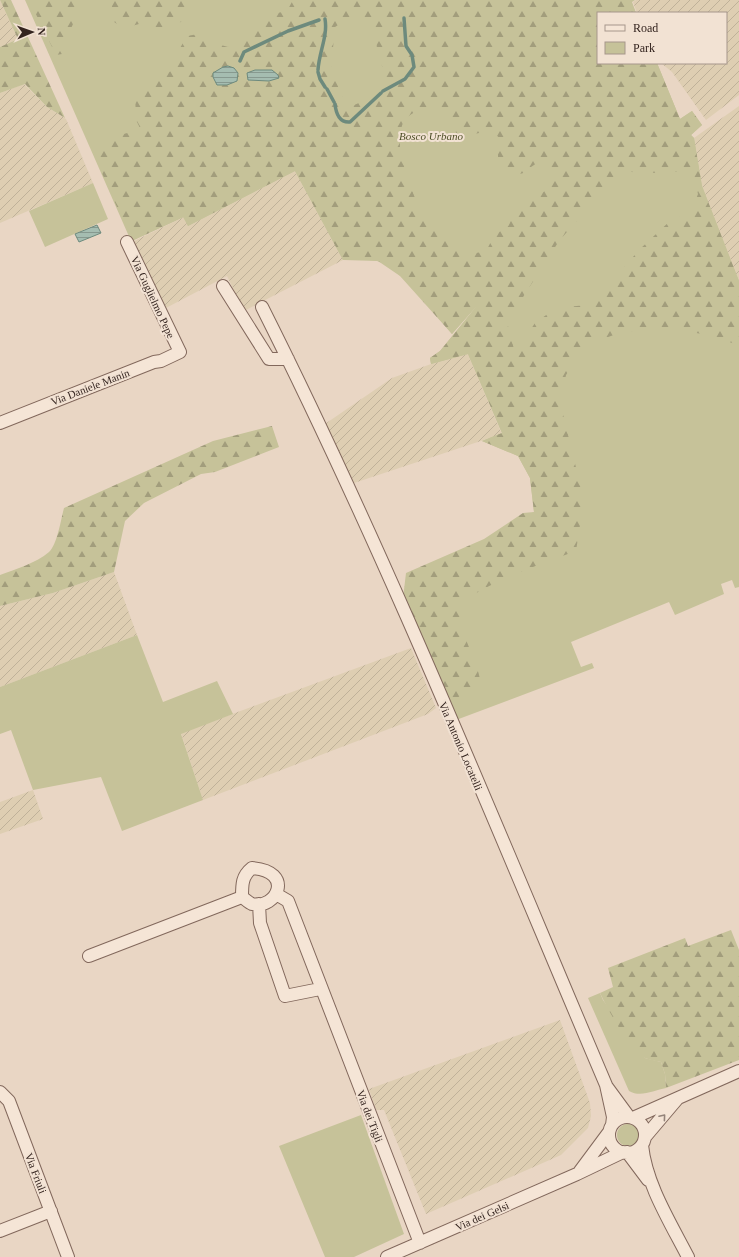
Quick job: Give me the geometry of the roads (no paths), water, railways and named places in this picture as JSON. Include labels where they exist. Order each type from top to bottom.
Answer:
[{"type":"street","name":"Via Guglielmo Pepe","points":[[128,242],[180,352]]},
{"type":"street","points":[[223,286],[269,359],[288,359],[262,307]]},
{"type":"street","name":"Via Daniele Manin","points":[[0,423],[120,375],[161,361],[180,352]]},
{"type":"street","name":"Via Antonio Locatelli","points":[[288,359],[313,409],[404,612],[606,1085],[613,1117],[611,1128]]},
{"type":"street","points":[[252,868],[264,869],[275,875],[278,882],[276,894],[269,902],[252,904],[242,897],[242,882],[245,874],[252,868]]},
{"type":"street","name":"Via dei Tigli","points":[[276,894],[288,901],[320,989],[420,1243]]},
{"type":"street","points":[[89,956],[242,897]]},
{"type":"street","points":[[259,904],[260,923],[285,996],[320,989]]},
{"type":"street","points":[[576,1174],[588,1162],[611,1128],[620,1118],[631,1117],[739,1071]]},
{"type":"street","name":"Via Antonio Locatelli","points":[[606,1085],[631,1117]]},
{"type":"street","name":"Via Friuli","points":[[0,1092],[9,1102],[68,1257]]},
{"type":"street","points":[[625,1152],[638,1149],[680,1096]]},
{"type":"street","points":[[631,1117],[640,1122],[644,1129],[643,1158],[653,1188],[688,1257]]},
{"type":"street","points":[[611,1128],[609,1138],[614,1147],[625,1152],[653,1188]]},
{"type":"street","name":"Via dei Gelsi","points":[[387,1257],[625,1152]]},
{"type":"street","points":[[0,1231],[51,1211]]},
{"type":"waterway","points":[[383,91],[405,79],[414,67],[412,55],[406,46],[404,18]]},
{"type":"waterway","points":[[318,70],[326,25],[325,19]]},
{"type":"waterway","points":[[240,61],[244,52],[288,31],[319,20]]},
{"type":"waterway","points":[[318,72],[325,87]]},
{"type":"waterway","points":[[327,89],[334,102]]},
{"type":"waterway","points":[[335,104],[339,117],[344,121],[350,122],[381,93]]},
{"type":"park label","name":"Bosco Urbano","points":[[431,136]]}]
